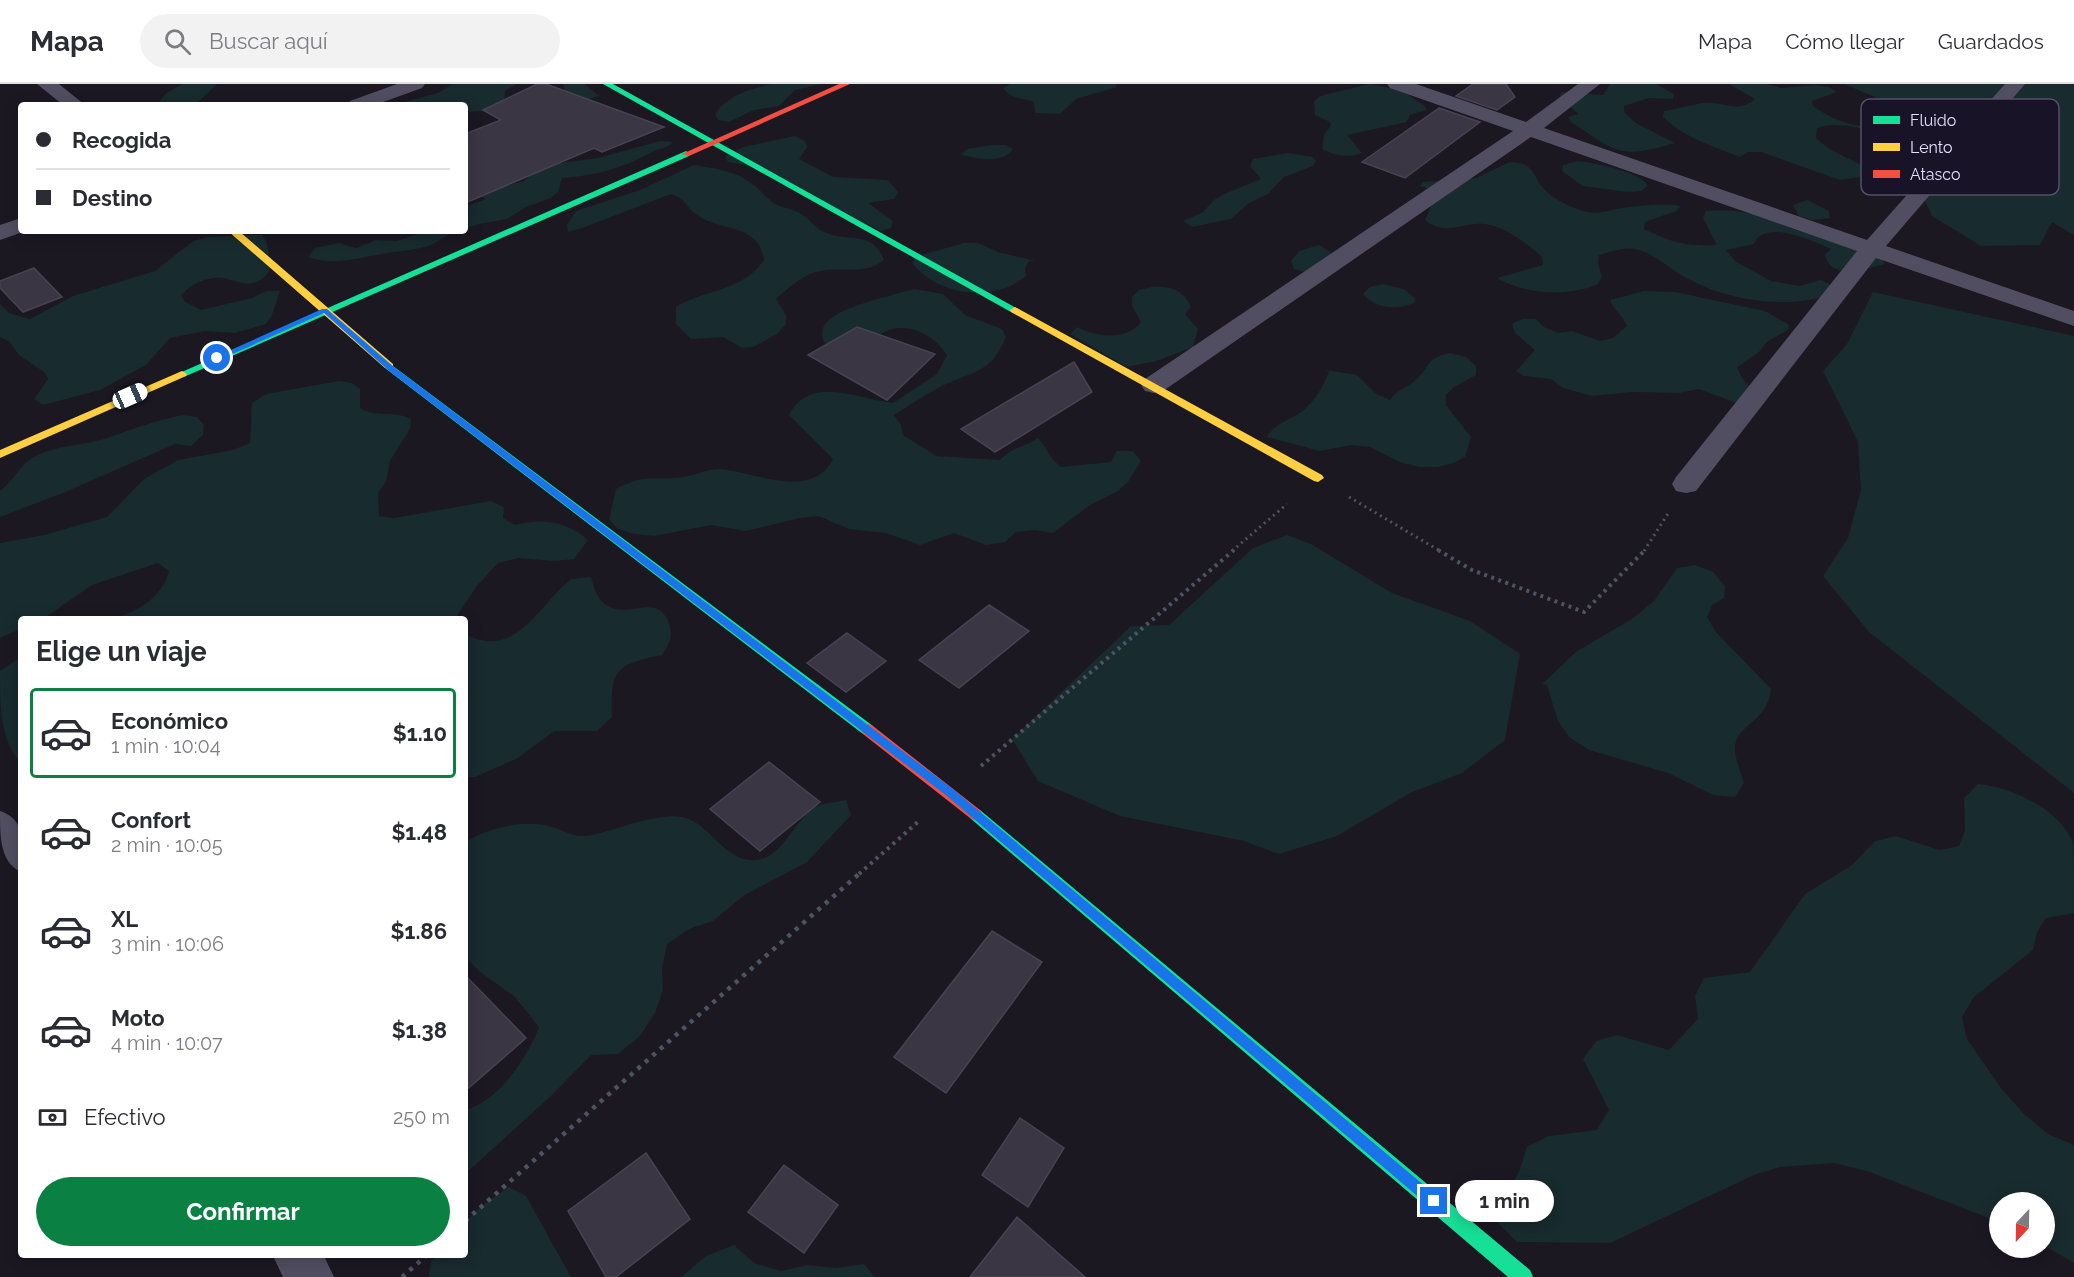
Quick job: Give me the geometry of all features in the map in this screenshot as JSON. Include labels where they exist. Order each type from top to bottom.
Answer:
[{"type":"street","points":[[47,84],[71,102]]},
{"type":"street","points":[[365,102],[415,84]]},
{"type":"street","points":[[607,84],[1154,385],[1318,478]]},
{"type":"street","points":[[0,454],[846,84]]},
{"type":"street","points":[[1397,84],[1873,247],[2074,319]]},
{"type":"street","points":[[1154,385],[1528,130],[1590,84]]},
{"type":"street","points":[[2002,99],[2015,84]]},
{"type":"street","points":[[1686,484],[1873,247],[1918,195]]},
{"type":"street","points":[[0,233],[18,226]]},
{"type":"street","points":[[236,234],[391,368],[950,793],[1523,1277]]},
{"type":"street","points":[[0,826],[18,852]]},
{"type":"street","points":[[297,1258],[311,1277]]},
{"type":"path","points":[[468,1218],[950,793],[1318,478],[1391,524],[1472,570],[1584,612],[1646,549],[1686,484]]},
{"type":"path","points":[[402,1277],[424,1258]]},
{"type":"green space","points":[[182,84],[217,84],[198,102],[159,102],[165,94]]},
{"type":"green space","points":[[453,84],[517,84],[505,91],[504,105],[499,110],[468,112],[468,102],[407,102],[438,93]]},
{"type":"green space","points":[[563,84],[585,84],[599,96],[585,100],[567,96]]},
{"type":"green space","points":[[771,84],[822,84],[795,90],[779,106],[754,110],[729,122],[718,120],[715,114],[733,97]]},
{"type":"green space","points":[[1010,84],[1116,84],[1117,87],[1076,99],[1060,114],[1035,113],[1034,102],[1006,92],[1003,88]]},
{"type":"green space","points":[[1369,84],[1401,90],[1426,107],[1426,110],[1410,115],[1407,122],[1347,135],[1362,153],[1341,156],[1322,149],[1324,135],[1331,125],[1330,122],[1315,115],[1314,101],[1320,96]]},
{"type":"green space","points":[[1610,84],[1656,84],[1674,94],[1673,99],[1649,98],[1624,106],[1624,112],[1636,123],[1675,143],[1642,151],[1619,150],[1571,122],[1568,117],[1578,114],[1560,97],[1561,92],[1603,95]]},
{"type":"green space","points":[[1729,84],[1767,84],[1781,88],[1815,85],[1829,87],[1837,92],[1812,101],[1813,106],[1825,114],[1861,126],[1861,128],[1829,125],[1817,128],[1816,138],[1822,144],[1861,166],[1861,177],[1840,180],[1761,152],[1748,152],[1740,157],[1689,136],[1663,117],[1664,111],[1698,104],[1742,106],[1755,99]]},
{"type":"green space","points":[[1845,84],[2074,84],[2074,235],[2052,222],[2040,245],[1981,246],[1932,216],[1922,195],[2059,195],[2059,99],[1878,99]]},
{"type":"green space","points":[[795,136],[805,141],[807,147],[799,159],[833,177],[888,180],[898,192],[894,199],[868,203],[893,221],[891,228],[881,231],[751,166],[728,162],[725,156],[743,147]]},
{"type":"green space","points":[[660,141],[673,142],[620,167],[562,178],[558,192],[551,198],[526,207],[507,219],[468,228],[468,206],[486,199],[469,190],[523,182],[543,165],[598,158]]},
{"type":"green space","points":[[1005,145],[1013,149],[996,159],[961,155],[967,149]]},
{"type":"green space","points":[[1288,153],[1313,157],[1316,161],[1313,166],[1284,177],[1268,194],[1249,203],[1231,219],[1192,227],[1183,221],[1203,212],[1222,195],[1261,179],[1250,166],[1253,159]]},
{"type":"green space","points":[[1578,161],[1627,172],[1644,181],[1648,186],[1641,191],[1628,192],[1583,186],[1562,171],[1563,165]]},
{"type":"green space","points":[[1510,162],[1529,168],[1554,198],[1587,212],[1649,205],[1681,206],[1676,211],[1645,222],[1644,229],[1663,238],[1687,244],[1717,245],[1703,218],[1706,211],[1738,212],[1771,219],[1790,228],[1879,256],[1885,264],[1859,270],[1841,271],[1828,263],[1825,254],[1831,249],[1801,237],[1778,232],[1759,236],[1754,244],[1726,250],[1735,261],[1771,281],[1800,286],[1821,280],[1833,286],[1833,294],[1815,299],[1776,302],[1737,297],[1700,285],[1647,253],[1630,249],[1599,255],[1598,262],[1602,277],[1598,284],[1561,292],[1521,288],[1497,278],[1543,265],[1542,257],[1515,236],[1491,225],[1476,224],[1440,228],[1432,225],[1425,220],[1434,200],[1425,187],[1420,187],[1423,182],[1476,178]]},
{"type":"green space","points":[[694,165],[717,169],[745,179],[772,201],[798,212],[823,232],[860,239],[874,245],[884,260],[869,268],[820,271],[796,282],[776,299],[786,315],[786,324],[777,334],[753,347],[742,348],[723,337],[691,339],[676,324],[676,307],[734,284],[755,270],[764,260],[761,248],[755,240],[738,230],[697,215],[682,200],[671,194],[582,228],[568,232],[567,225],[576,211],[640,190]]},
{"type":"green space","points":[[1807,200],[1829,211],[1830,218],[1813,220],[1799,216],[1793,205]]},
{"type":"green space","points":[[417,234],[450,234],[429,246],[348,260],[328,261],[308,257],[315,248],[339,243],[356,248],[376,240],[397,241]]},
{"type":"green space","points":[[262,235],[266,241],[270,265],[265,276],[257,282],[250,283],[221,278],[209,279],[188,288],[181,295],[184,301],[201,310],[252,298],[266,291],[280,291],[272,315],[266,324],[235,333],[205,331],[170,338],[146,365],[100,390],[43,405],[34,399],[48,379],[44,372],[19,355],[9,341],[0,337],[0,304],[9,313],[30,319],[73,296],[155,271],[193,241],[208,237]]},
{"type":"green space","points":[[964,243],[978,243],[998,252],[1036,261],[1029,261],[1025,268],[1026,276],[1014,285],[983,293],[951,289],[924,275],[913,264],[914,257]]},
{"type":"green space","points":[[1319,245],[1333,254],[1308,273],[1294,269],[1291,261],[1299,251]]},
{"type":"green space","points":[[1383,284],[1404,289],[1416,299],[1414,303],[1401,307],[1387,307],[1374,303],[1363,294],[1370,287]]},
{"type":"green space","points":[[1152,287],[1176,290],[1188,301],[1191,307],[1185,314],[1198,329],[1193,347],[1157,361],[1126,367],[1070,334],[1077,327],[1101,335],[1119,335],[1135,328],[1141,322],[1132,306],[1132,297],[1139,290]]},
{"type":"green space","points":[[914,289],[943,294],[965,315],[1002,329],[1006,337],[1001,349],[988,364],[936,389],[894,415],[901,425],[903,435],[936,456],[1000,460],[1009,452],[1038,438],[1061,467],[1111,462],[1117,451],[1133,451],[1141,461],[1128,482],[1118,491],[1090,505],[1053,533],[1035,530],[1016,532],[1005,542],[986,545],[954,533],[920,545],[886,533],[849,529],[818,516],[746,531],[711,525],[654,536],[634,534],[618,529],[609,519],[616,489],[642,479],[683,477],[719,469],[796,482],[811,479],[823,472],[833,459],[789,415],[798,403],[809,395],[836,392],[893,403],[937,374],[947,355],[937,343],[923,333],[908,328],[889,330],[867,342],[830,351],[822,336],[824,326],[839,313],[879,298]]},
{"type":"green space","points":[[1644,291],[1675,292],[1765,311],[1789,325],[1788,330],[1768,341],[1759,352],[1737,367],[1742,378],[1760,399],[1742,405],[1699,389],[1679,393],[1632,392],[1592,396],[1563,388],[1551,379],[1524,376],[1516,371],[1535,350],[1515,333],[1512,324],[1522,319],[1536,319],[1544,327],[1558,333],[1572,331],[1600,341],[1613,338],[1627,326],[1610,300]]},
{"type":"green space","points":[[1873,292],[2074,336],[2074,793],[1869,632],[1823,576],[1848,538],[1861,490],[1858,442],[1823,371],[1847,344]]},
{"type":"green space","points":[[1450,353],[1466,357],[1476,366],[1476,375],[1454,387],[1446,395],[1446,405],[1471,437],[1465,457],[1453,463],[1438,467],[1419,467],[1400,462],[1370,447],[1351,445],[1320,451],[1267,437],[1275,427],[1310,404],[1327,377],[1329,372],[1326,370],[1357,375],[1375,393],[1390,400],[1396,393],[1417,379],[1433,360]]},
{"type":"green space","points":[[339,381],[352,383],[360,389],[360,408],[372,413],[405,416],[411,419],[410,429],[390,461],[386,482],[378,493],[379,516],[394,518],[491,501],[504,507],[503,518],[515,525],[535,522],[554,523],[572,529],[588,540],[574,559],[555,561],[518,558],[498,563],[476,587],[458,616],[121,616],[148,602],[161,589],[169,571],[158,563],[92,585],[47,616],[18,616],[18,630],[0,638],[0,543],[44,535],[107,517],[144,479],[178,460],[233,450],[250,443],[252,403],[266,394]]},
{"type":"green space","points":[[183,415],[197,417],[204,425],[203,435],[191,446],[175,444],[63,493],[0,517],[0,491],[32,458],[59,448],[98,441]]},
{"type":"green space","points":[[1287,535],[1311,544],[1392,593],[1470,621],[1520,654],[1505,740],[1462,773],[1410,793],[1337,836],[1279,854],[1244,841],[1120,816],[1038,781],[1012,739],[1131,626],[1169,625],[1253,548]]},
{"type":"green space","points":[[1695,565],[1713,572],[1725,586],[1724,598],[1712,605],[1707,617],[1716,632],[1771,689],[1769,701],[1764,710],[1739,735],[1736,742],[1735,751],[1744,783],[1735,797],[1713,795],[1668,773],[1589,750],[1569,737],[1558,721],[1547,685],[1542,684],[1577,651],[1632,619],[1654,601],[1677,568]]},
{"type":"green space","points":[[591,577],[599,598],[610,607],[626,610],[650,607],[663,613],[671,631],[665,651],[662,655],[625,666],[619,672],[612,689],[612,717],[597,731],[554,731],[518,758],[475,777],[468,777],[468,635],[483,640],[498,641],[512,636],[524,627],[571,579]]},
{"type":"green space","points":[[18,659],[18,759],[5,733],[1,710],[0,671]]},
{"type":"green space","points":[[1978,784],[2019,795],[2046,810],[2067,831],[2073,843],[2074,913],[2046,918],[2037,932],[2033,950],[1974,997],[1962,1017],[1967,1039],[2001,1088],[2023,1113],[2048,1134],[2074,1145],[2074,1263],[2055,1252],[2055,1192],[1989,1192],[1989,1218],[1867,1171],[1834,1163],[1780,1167],[1754,1175],[1610,1243],[1517,1242],[1494,1219],[1519,1172],[1527,1147],[1549,1136],[1597,1130],[1609,1110],[1583,1059],[1596,1041],[1617,1035],[1669,1050],[1698,1019],[1695,996],[1704,978],[1750,972],[1805,894],[1852,865],[1875,841],[1896,836],[1939,850],[1959,846],[1965,831],[1964,798]]},
{"type":"green space","points":[[846,800],[851,815],[807,862],[743,896],[713,921],[689,929],[667,944],[662,969],[663,990],[655,1013],[640,1036],[618,1054],[591,1055],[552,1095],[468,1171],[468,1109],[478,1105],[501,1088],[520,1064],[539,1027],[514,996],[480,972],[468,960],[468,841],[506,826],[539,824],[574,835],[585,836],[652,819],[676,816],[695,822],[724,848],[740,858],[761,859],[778,849],[807,813],[815,807]]},
{"type":"green space","points":[[509,1187],[526,1196],[571,1277],[429,1277],[431,1261],[434,1258],[468,1258],[468,1219],[480,1207]]},
{"type":"green space","points":[[734,1245],[754,1263],[781,1271],[807,1265],[836,1268],[864,1264],[875,1277],[681,1277],[706,1256]]},
{"type":"building","points":[[537,84],[546,84],[664,127],[602,152],[594,148],[468,202],[468,133],[501,120],[483,110]]},
{"type":"building","points":[[1473,84],[1506,84],[1515,97],[1497,110],[1456,96]]},
{"type":"building","points":[[1439,108],[1480,122],[1405,178],[1362,162]]},
{"type":"building","points":[[34,268],[62,297],[23,312],[0,288],[0,281]]},
{"type":"building","points":[[857,327],[935,354],[887,400],[808,355]]},
{"type":"building","points":[[1074,362],[1092,392],[995,452],[961,429]]},
{"type":"building","points":[[989,605],[1029,631],[959,688],[919,660]]},
{"type":"building","points":[[847,633],[886,661],[846,692],[807,663]]},
{"type":"building","points":[[769,762],[820,802],[760,851],[710,809]]},
{"type":"building","points":[[992,931],[1042,962],[946,1093],[894,1057]]},
{"type":"building","points":[[468,978],[526,1038],[468,1088]]},
{"type":"building","points":[[1020,1118],[1064,1148],[1028,1207],[982,1175]]},
{"type":"building","points":[[646,1153],[690,1219],[616,1277],[606,1277],[568,1211]]},
{"type":"building","points":[[784,1165],[838,1205],[804,1253],[748,1212]]},
{"type":"building","points":[[1017,1217],[1085,1277],[970,1277]]},
{"type":"traffic: fast","points":[[607,84],[1015,310]]},
{"type":"traffic: fast","points":[[182,374],[686,154]]},
{"type":"traffic: fast","points":[[389,366],[868,730]]},
{"type":"traffic: fast","points":[[975,814],[1523,1277]]},
{"type":"traffic: slow","points":[[236,234],[389,366]]},
{"type":"traffic: slow","points":[[1015,310],[1318,478]]},
{"type":"traffic: slow","points":[[0,454],[182,374]]},
{"type":"traffic: jam","points":[[686,154],[846,84]]},
{"type":"traffic: jam","points":[[868,730],[975,814]]},
{"type":"route","points":[[217,358],[325,310],[391,368],[950,793],[1434,1201]]}]
